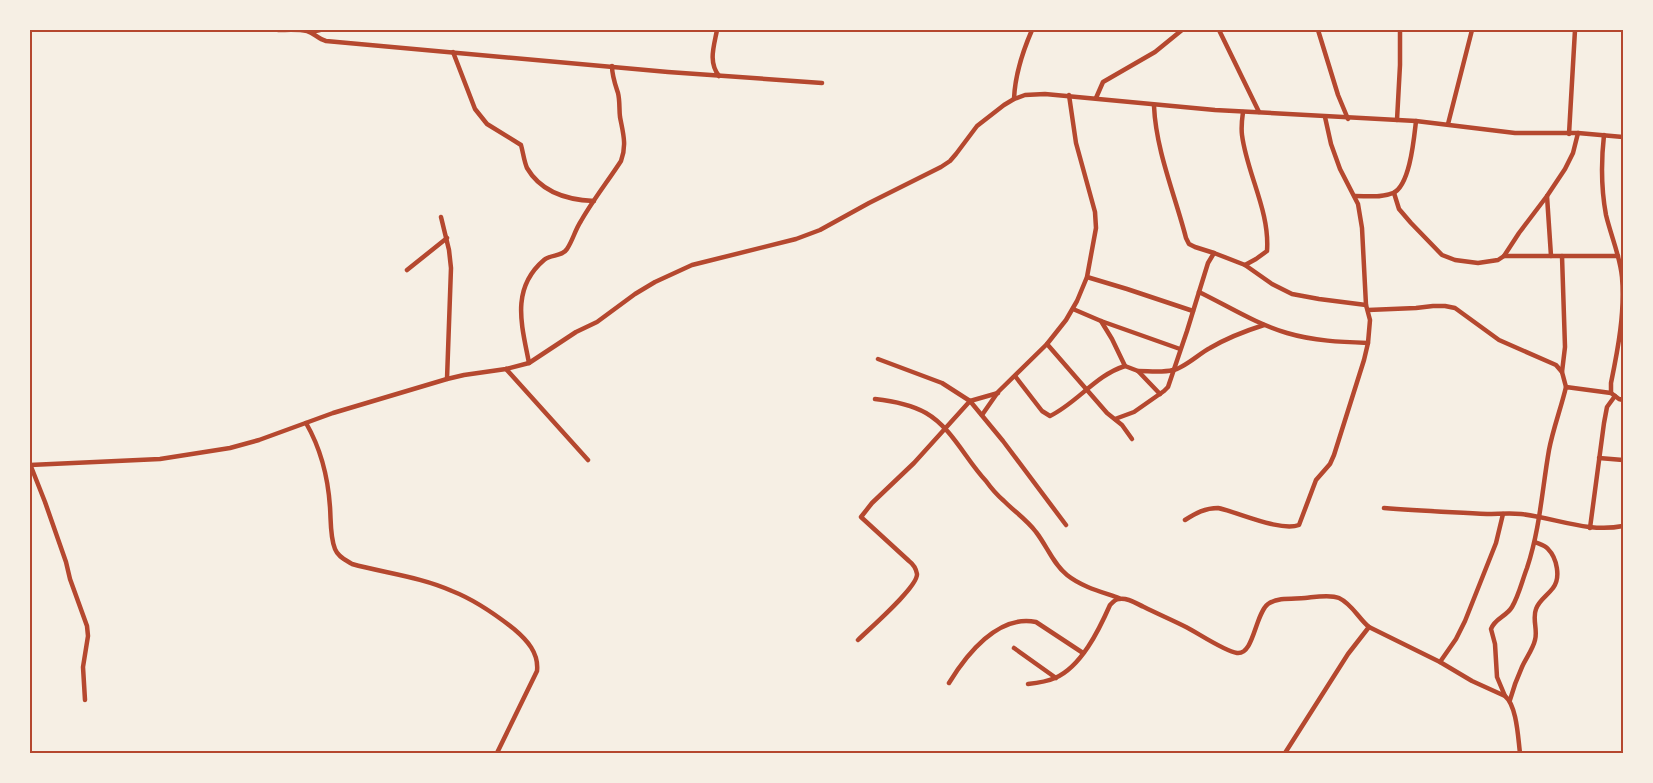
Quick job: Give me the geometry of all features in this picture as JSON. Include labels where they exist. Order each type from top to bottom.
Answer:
[{"type":"street","points":[[278,30],[311,32],[320,30]]},
{"type":"street","points":[[717,30],[712,62],[714,70],[720,76]]},
{"type":"street","points":[[1014,99],[1015,77],[1032,30]]},
{"type":"street","points":[[1096,98],[1103,82],[1155,52],[1182,30]]},
{"type":"street","points":[[1219,30],[1259,112]]},
{"type":"street","points":[[1318,30],[1338,95],[1348,119]]},
{"type":"street","points":[[1397,120],[1400,30]]},
{"type":"street","points":[[1448,124],[1472,30]]},
{"type":"street","points":[[1569,134],[1574,30]]},
{"type":"street","points":[[311,32],[326,41],[720,76],[822,83]]},
{"type":"street","points":[[453,52],[475,109],[487,124],[521,145],[526,166],[533,176],[547,190],[565,198],[579,201],[594,201]]},
{"type":"street","points":[[529,363],[521,313],[521,298],[524,289],[533,272],[544,260],[564,252],[568,248],[580,221],[621,161],[625,150],[618,94],[613,78],[612,66]]},
{"type":"street","points":[[85,700],[83,667],[88,636],[87,626],[70,580],[46,502],[30,464],[160,459],[230,448],[259,440],[333,413],[464,374],[506,369],[529,363],[576,332],[597,322],[655,282],[692,265],[796,239],[820,230],[941,167],[950,161],[978,126],[1014,99],[1045,94],[1069,95],[1154,106],[1448,124],[1515,134],[1578,133],[1623,136]]},
{"type":"street","points":[[982,415],[998,392],[1046,344],[1073,309],[1087,277],[1096,228],[1095,212],[1076,143],[1069,95]]},
{"type":"street","points":[[1154,106],[1154,120],[1162,155],[1189,244],[1245,265],[1272,284],[1292,294],[1366,305]]},
{"type":"street","points":[[1243,112],[1242,135],[1262,206],[1268,237],[1267,251],[1256,260],[1245,265]]},
{"type":"street","points":[[1185,520],[1197,512],[1209,508],[1218,508],[1292,528],[1298,525],[1316,480],[1330,464],[1334,455],[1359,379],[1368,343],[1370,320],[1366,305],[1362,228],[1358,204],[1340,169],[1324,117]]},
{"type":"street","points":[[1355,196],[1384,196],[1400,189],[1405,178],[1414,142],[1416,122]]},
{"type":"street","points":[[1394,193],[1400,209],[1411,224],[1442,255],[1455,260],[1478,263],[1498,260],[1504,256],[1565,169],[1574,153],[1578,133]]},
{"type":"street","points":[[1590,528],[1607,407],[1613,394],[1611,383],[1623,303],[1622,276],[1606,216],[1602,185],[1601,163],[1604,135]]},
{"type":"street","points":[[1547,196],[1551,256]]},
{"type":"street","points":[[441,217],[447,238],[451,268],[447,379]]},
{"type":"street","points":[[407,270],[447,238]]},
{"type":"street","points":[[1115,419],[1134,412],[1168,387],[1208,263],[1214,253]]},
{"type":"street","points":[[1504,256],[1618,256]]},
{"type":"street","points":[[1505,696],[1497,677],[1495,644],[1491,629],[1496,620],[1506,614],[1511,608],[1535,542],[1549,449],[1566,387],[1562,372],[1565,347],[1562,256]]},
{"type":"street","points":[[1087,277],[1193,311]]},
{"type":"street","points":[[1199,292],[1264,325],[1288,334],[1320,341],[1368,343]]},
{"type":"street","points":[[1368,310],[1433,306],[1455,308],[1499,340],[1556,365],[1562,372]]},
{"type":"street","points":[[1073,309],[1101,321],[1180,348]]},
{"type":"street","points":[[1101,321],[1126,366]]},
{"type":"street","points":[[1015,376],[1042,412],[1050,416],[1063,408],[1086,388],[1126,366],[1138,370],[1172,371],[1180,368],[1208,348],[1264,325]]},
{"type":"street","points":[[1046,344],[1107,413],[1122,425],[1132,438]]},
{"type":"street","points":[[878,359],[942,383],[970,402],[1066,525]]},
{"type":"street","points":[[506,369],[588,460]]},
{"type":"street","points":[[1138,370],[1160,394]]},
{"type":"street","points":[[1566,387],[1613,394],[1623,400]]},
{"type":"street","points":[[858,640],[914,583],[917,573],[909,560],[861,517],[872,503],[914,463],[970,402],[998,392]]},
{"type":"street","points":[[875,399],[898,402],[926,413],[945,429],[984,479],[1035,530],[1056,563],[1067,575],[1079,582],[1133,602],[1237,653],[1244,652],[1249,645],[1268,604],[1278,600],[1317,596],[1338,598],[1348,604],[1361,621],[1369,627],[1440,662],[1510,700],[1520,753]]},
{"type":"street","points":[[306,423],[319,449],[325,467],[329,489],[333,542],[336,552],[342,559],[352,564],[423,581],[451,590],[504,620],[524,637],[532,648],[538,664],[537,670],[497,753]]},
{"type":"street","points":[[1599,458],[1623,460]]},
{"type":"street","points":[[1384,508],[1540,516],[1569,524],[1602,529],[1623,526]]},
{"type":"street","points":[[1440,662],[1456,639],[1465,621],[1496,543],[1503,514]]},
{"type":"street","points":[[1510,700],[1521,668],[1534,642],[1536,634],[1534,615],[1536,609],[1539,602],[1553,588],[1556,582],[1557,572],[1554,557],[1548,548],[1535,542]]},
{"type":"street","points":[[1028,684],[1056,678],[1069,669],[1083,654],[1094,638],[1110,606],[1119,598]]},
{"type":"street","points":[[949,683],[966,657],[987,637],[1017,621],[1027,620],[1036,622],[1083,654]]},
{"type":"street","points":[[1284,753],[1348,654],[1369,627]]},
{"type":"street","points":[[1014,648],[1056,678]]}]
